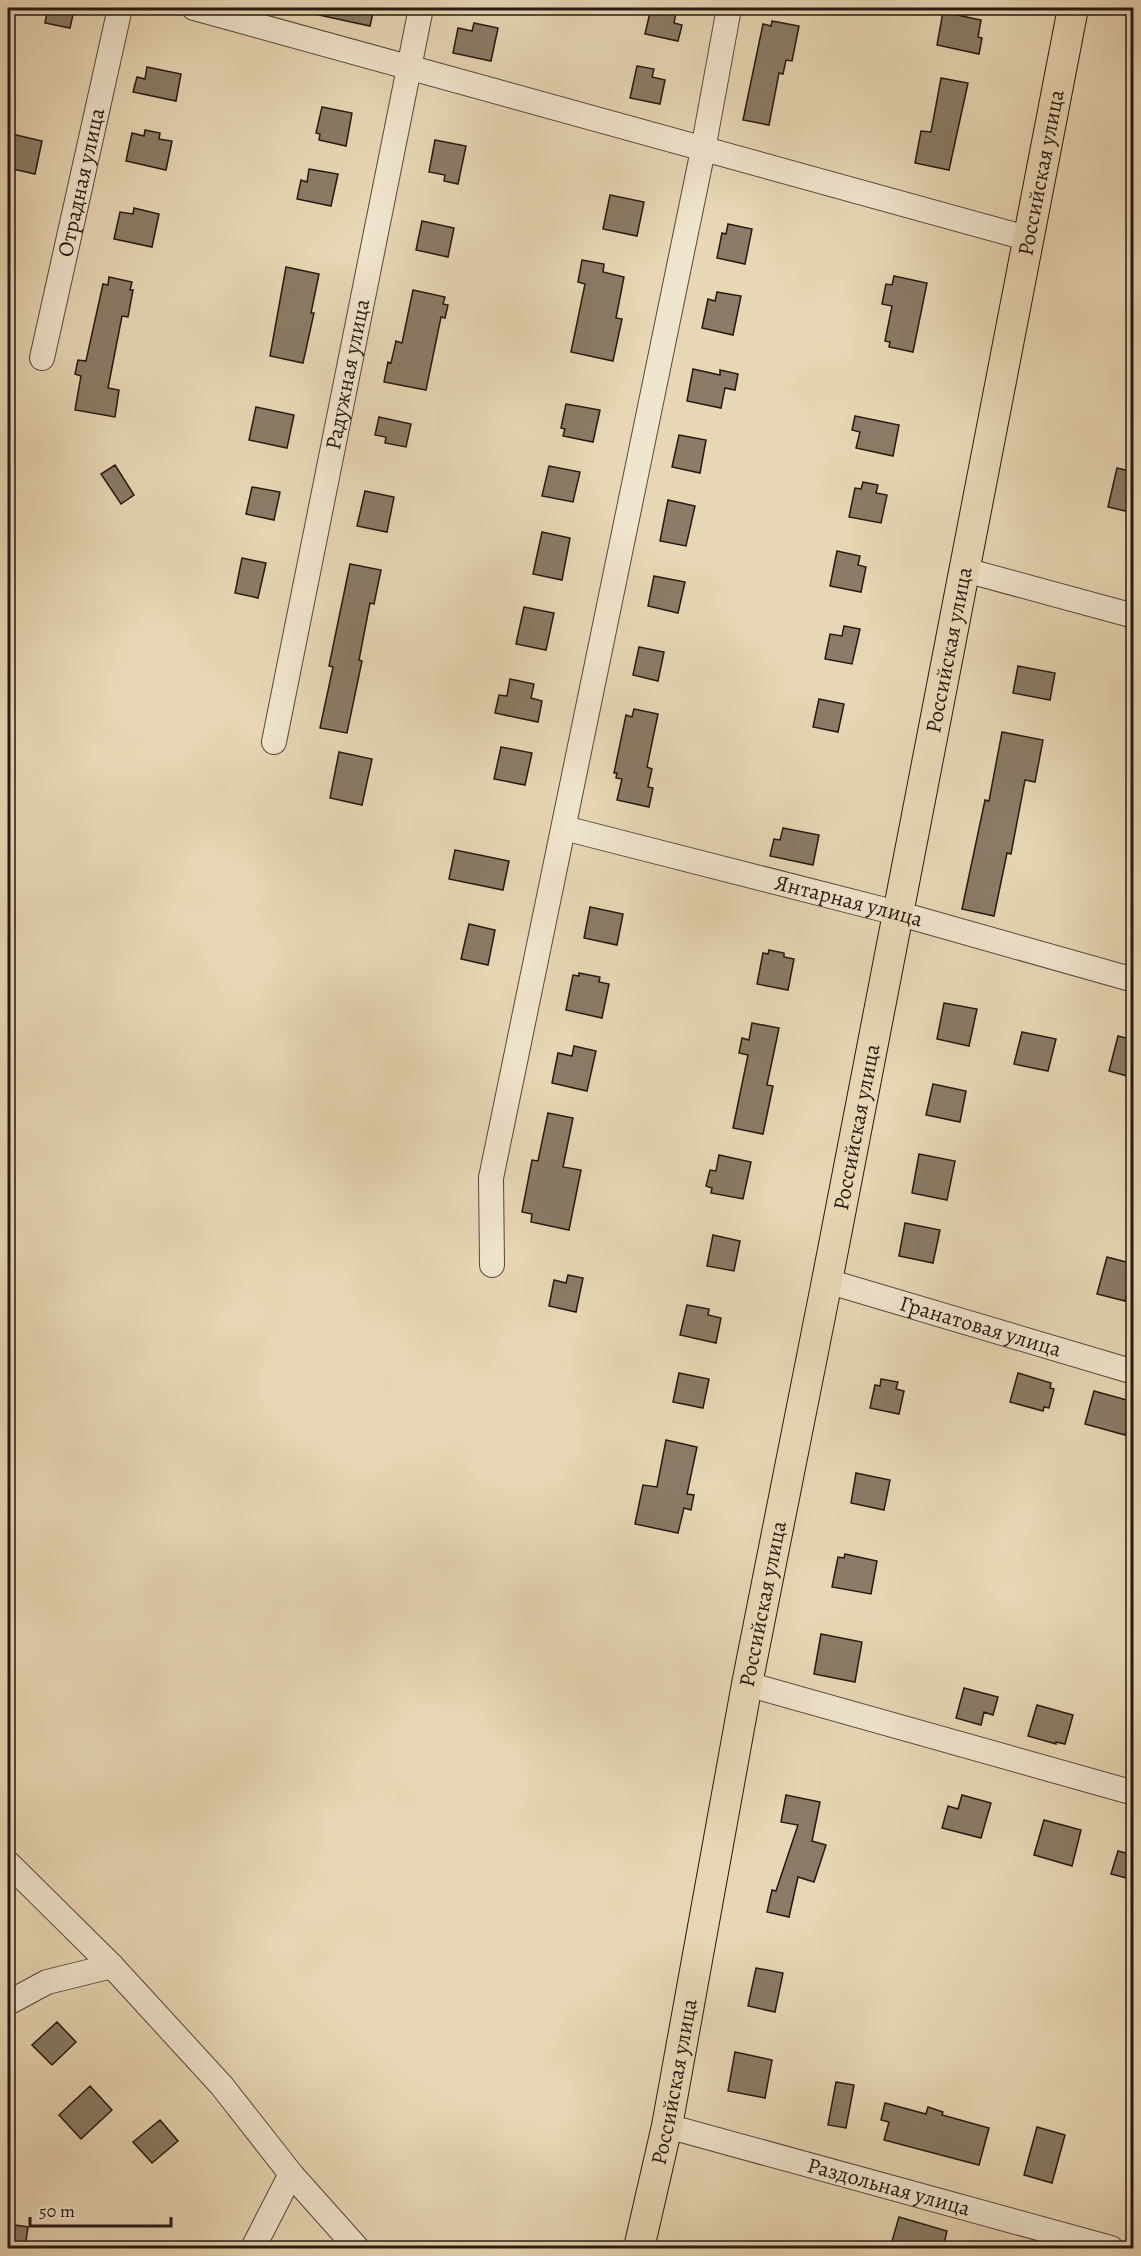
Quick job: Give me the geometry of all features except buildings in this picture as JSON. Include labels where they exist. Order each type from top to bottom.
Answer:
[{"type":"main road","name":"Российская улица","points":[[639,2248],[667,2126],[747,1684],[1030,239],[1073,8]]},
{"type":"street","name":"Отрадная улица","points":[[42,358],[120,8]]},
{"type":"street","points":[[195,8],[1030,239]]},
{"type":"street","name":"Радужная улица","points":[[274,742],[421,8]]},
{"type":"street","points":[[492,1265],[491,1178],[703,150],[729,8]]},
{"type":"street","points":[[965,570],[1134,616]]},
{"type":"street","name":"Янтарная улица","points":[[564,828],[897,913],[1134,980]]},
{"type":"street","name":"Гранатовая улица","points":[[827,1281],[1134,1372]]},
{"type":"street","points":[[747,1684],[1134,1793]]},
{"type":"street","points":[[8,1863],[112,1966],[222,2086],[291,2174],[357,2248]]},
{"type":"street","points":[[8,2003],[47,1982],[112,1966]]},
{"type":"street","name":"Раздольная улица","points":[[667,2126],[1111,2248]]},
{"type":"street","points":[[253,2248],[291,2174]]}]
